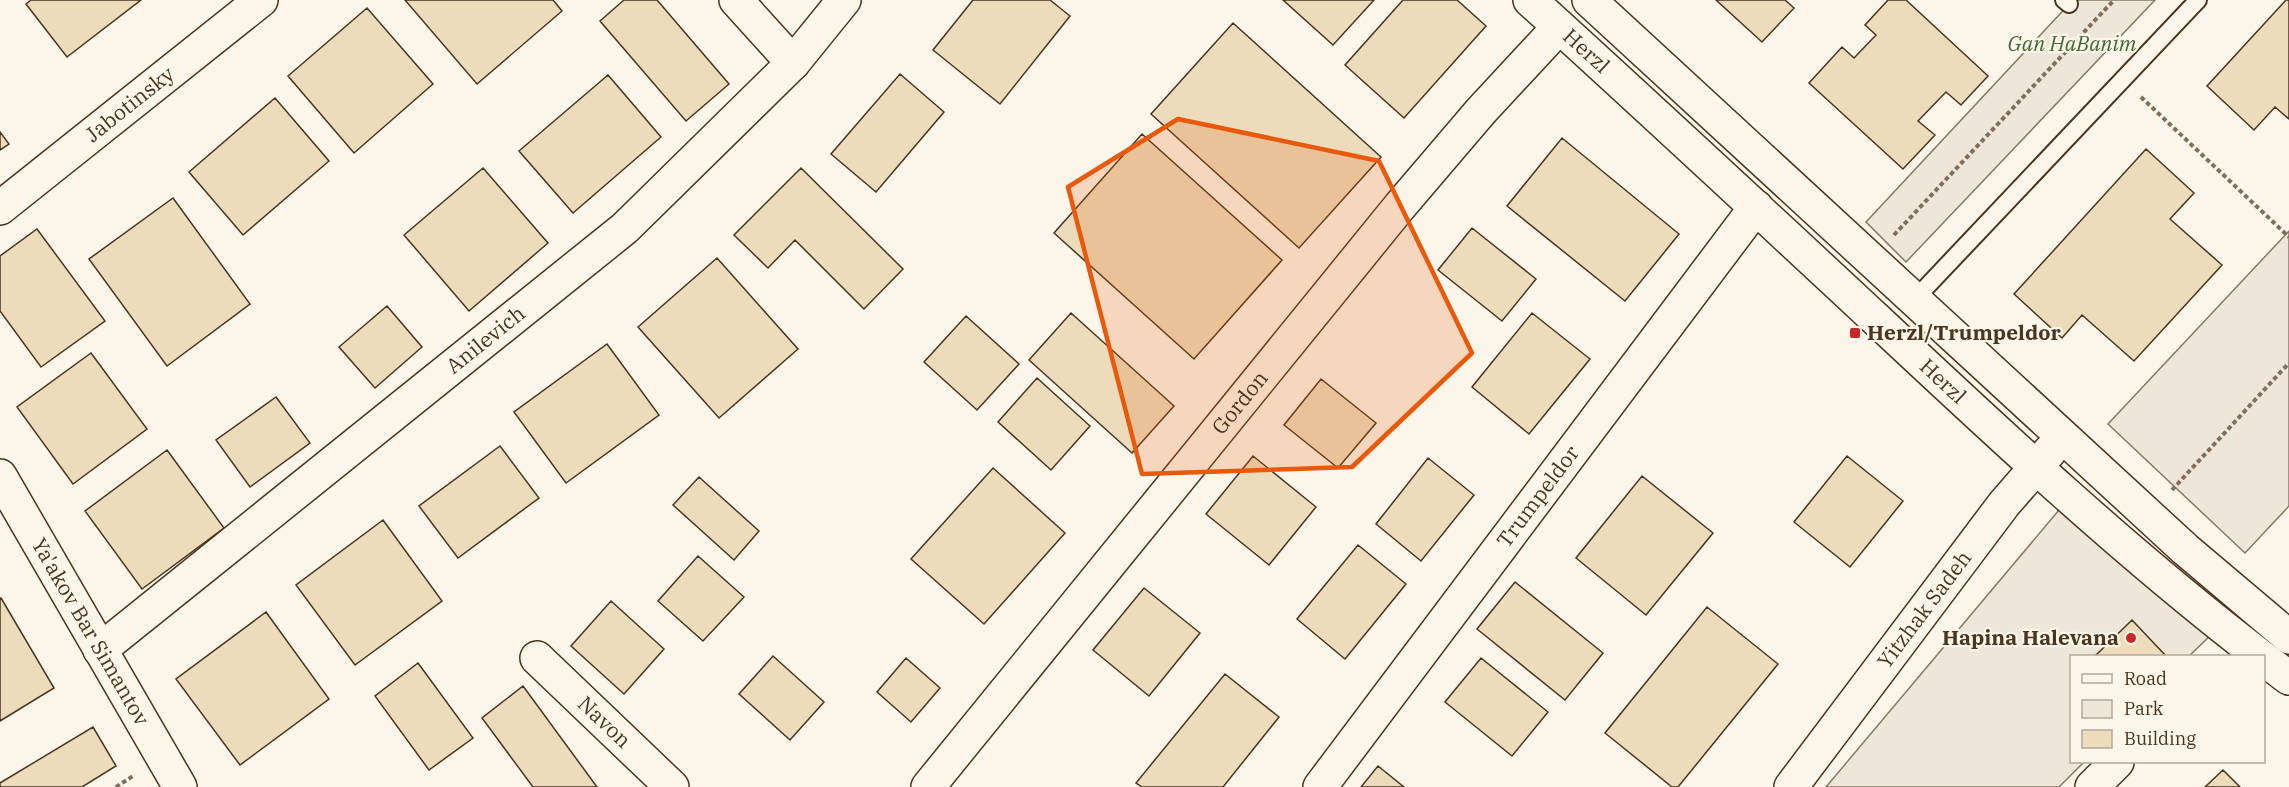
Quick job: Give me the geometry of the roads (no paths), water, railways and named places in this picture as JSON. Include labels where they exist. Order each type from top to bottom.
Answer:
[{"type":"street","name":"Jabotinsky","points":[[0,208],[261,0]]},
{"type":"street","points":[[736,0],[793,63]]},
{"type":"street","name":"Anilevich","points":[[100,650],[625,228],[793,63],[844,0]]},
{"type":"street","name":"Herzl","points":[[1530,0],[2036,466],[2183,596],[2258,655]]},
{"type":"street","name":"Herzl","points":[[1598,5],[1870,260],[2203,564],[2289,637]]},
{"type":"street","name":"Gordon","points":[[928,787],[1400,206],[1481,111],[1559,27]]},
{"type":"street","name":"Trumpeldor","points":[[1320,787],[1756,207]]},
{"type":"street","name":"Yitzhak Sadeh","points":[[1791,787],[2004,504],[2063,436]]},
{"type":"street","name":"Ya'akov Bar Simantov","points":[[0,476],[180,787]]},
{"type":"street","name":"Navon","points":[[537,658],[670,787]]},
{"type":"street","points":[[2092,787],[2116,763]]},
{"type":"lane","points":[[1914,300],[2198,0]]},
{"type":"place","name":"Herzl/Trumpeldor","points":[[1855,333]]},
{"type":"place","name":"Hapina Halevana","points":[[2131,638]]},
{"type":"park label","name":"Gan HaBanim","points":[[2072,44]]}]
